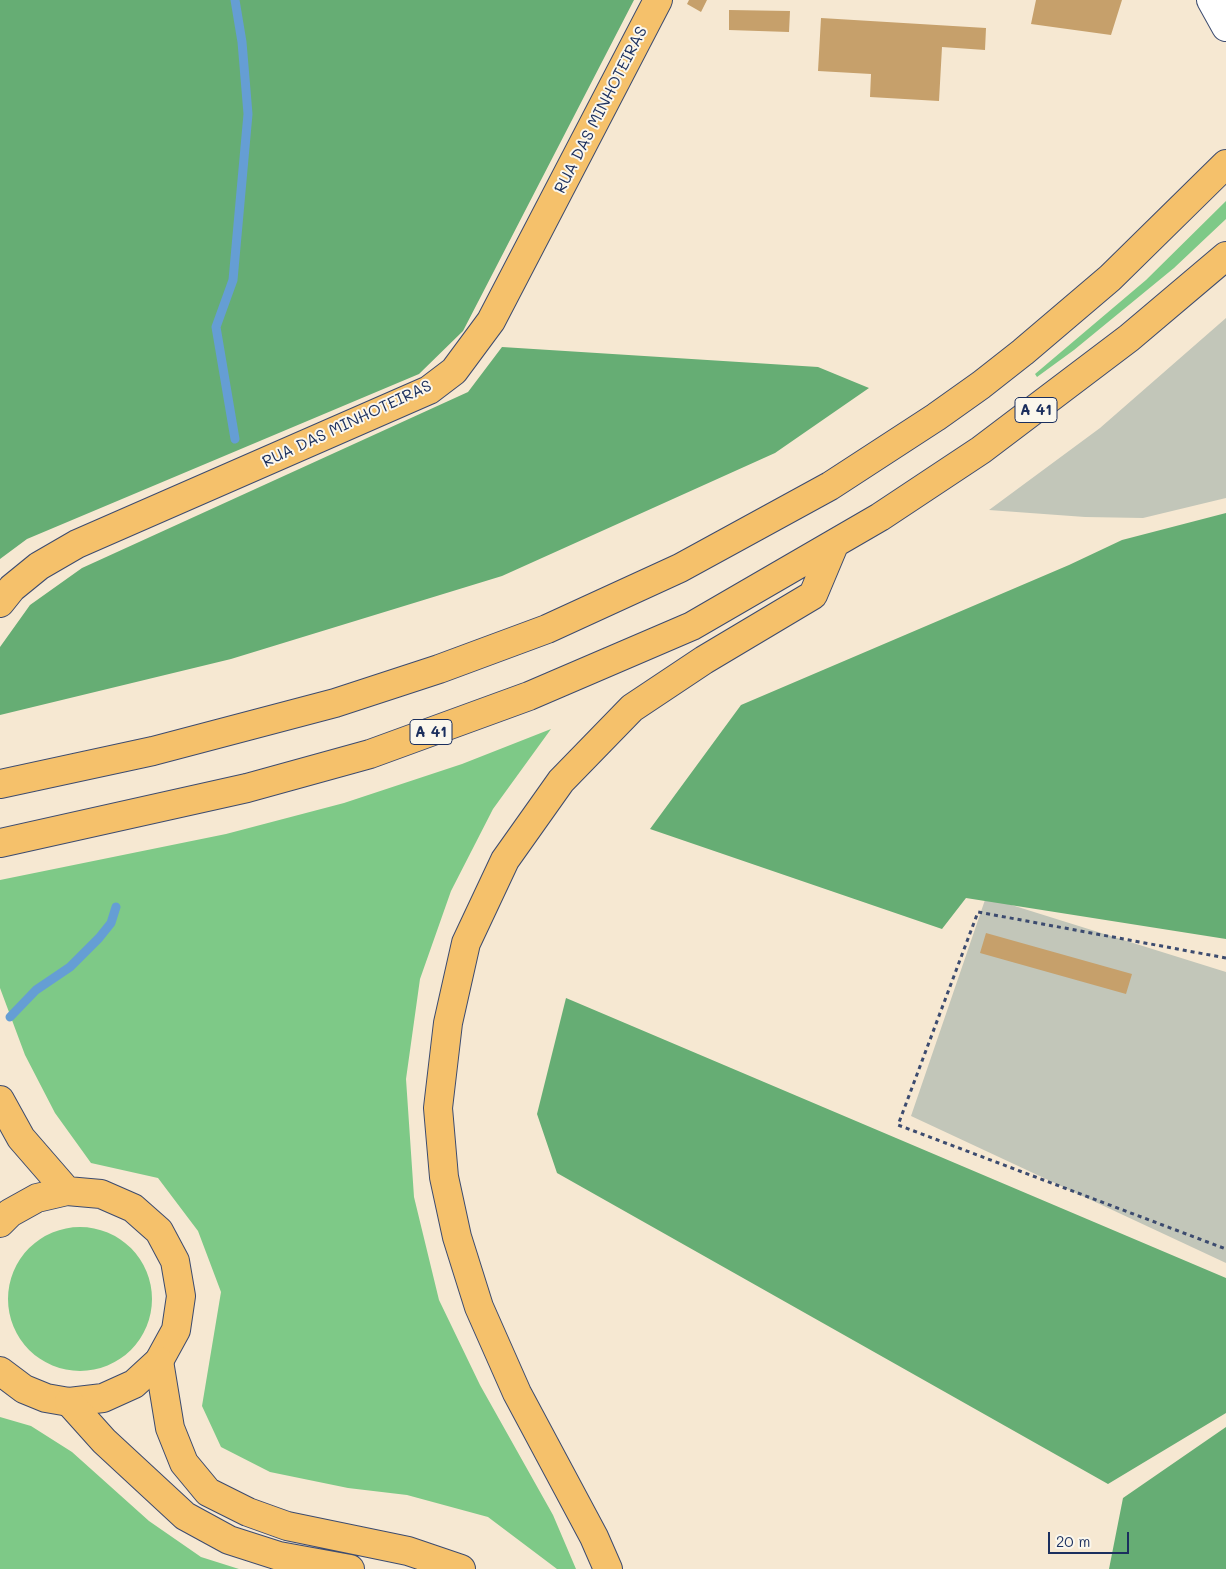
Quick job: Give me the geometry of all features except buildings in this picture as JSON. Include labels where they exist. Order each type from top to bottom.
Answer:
[{"type":"main road","name":"RUA DAS MINHOTEIRAS","points":[[0,603],[12,588],[39,566],[77,544],[429,390],[454,371],[491,321],[658,0]]},
{"type":"main road","points":[[0,784],[153,751],[335,703],[439,669],[547,628],[680,568],[830,486],[936,417],[980,385],[1023,352],[1110,278],[1226,164]]},
{"type":"main road","name":"A 41","points":[[0,843],[247,788],[370,754],[529,696],[692,626],[834,545],[926,488],[1034,412],[1129,338],[1226,256]]},
{"type":"main road","points":[[608,1569],[594,1536],[517,1393],[480,1307],[457,1237],[444,1177],[438,1108],[448,1023],[466,943],[505,860],[561,781],[632,708],[704,660],[813,595],[834,545]]},
{"type":"main road","points":[[0,1100],[21,1138],[67,1191]]},
{"type":"main road","points":[[0,1223],[10,1212],[37,1198],[67,1191],[101,1194],[133,1208],[158,1231],[175,1262],[181,1296],[176,1330],[159,1361],[134,1384],[103,1398],[69,1402],[46,1398],[12,1387],[0,1371]]},
{"type":"main road","points":[[159,1361],[170,1428],[184,1463],[208,1492],[248,1512],[287,1526],[408,1551],[461,1569]]},
{"type":"main road","points":[[69,1402],[104,1441],[185,1516],[229,1540],[279,1556],[350,1569]]},
{"type":"path","points":[[1226,958],[978,912],[898,1125],[1226,1249]]},
{"type":"shaded area","points":[[1226,318],[1226,498],[1143,518],[1085,517],[989,510],[1100,428]]},
{"type":"shaded area","points":[[986,897],[1226,972],[1226,1263],[911,1116]]},
{"type":"green space","points":[[0,0],[634,0],[463,331],[419,374],[27,539],[0,559]]},
{"type":"green space","points":[[1226,201],[1226,219],[1174,268],[1074,350],[1037,377],[1035,374],[1146,280]]},
{"type":"green space","points":[[502,347],[818,367],[869,388],[775,453],[502,576],[231,659],[0,715],[0,647],[30,605],[82,568],[468,392]]},
{"type":"green space","points":[[1226,513],[1226,939],[966,898],[942,929],[650,829],[741,705],[1069,565],[1122,540]]},
{"type":"green space","points":[[551,729],[493,809],[451,891],[420,979],[406,1079],[414,1197],[439,1300],[480,1385],[553,1515],[576,1569],[557,1569],[488,1517],[407,1495],[348,1488],[270,1472],[221,1447],[202,1406],[221,1292],[198,1231],[158,1178],[91,1163],[55,1113],[25,1055],[0,988],[0,880],[226,834],[344,803],[462,764]]},
{"type":"green space","points":[[566,998],[1226,1278],[1226,1413],[1108,1484],[557,1173],[537,1114]]},
{"type":"green space","points":[[80,1227],[108,1232],[131,1248],[147,1271],[152,1299],[147,1327],[131,1350],[108,1366],[80,1371],[52,1366],[29,1350],[13,1327],[8,1299],[13,1271],[29,1248],[52,1232]]},
{"type":"green space","points":[[0,1417],[31,1426],[72,1452],[149,1521],[201,1557],[239,1569],[0,1569]]},
{"type":"green space","points":[[1226,1427],[1226,1569],[1109,1569],[1123,1498]]},
{"type":"waterway","points":[[235,0],[242,42],[248,114],[233,280],[216,327],[235,439]]},
{"type":"waterway","points":[[10,1017],[36,990],[70,967],[99,938],[111,923],[116,907]]}]
